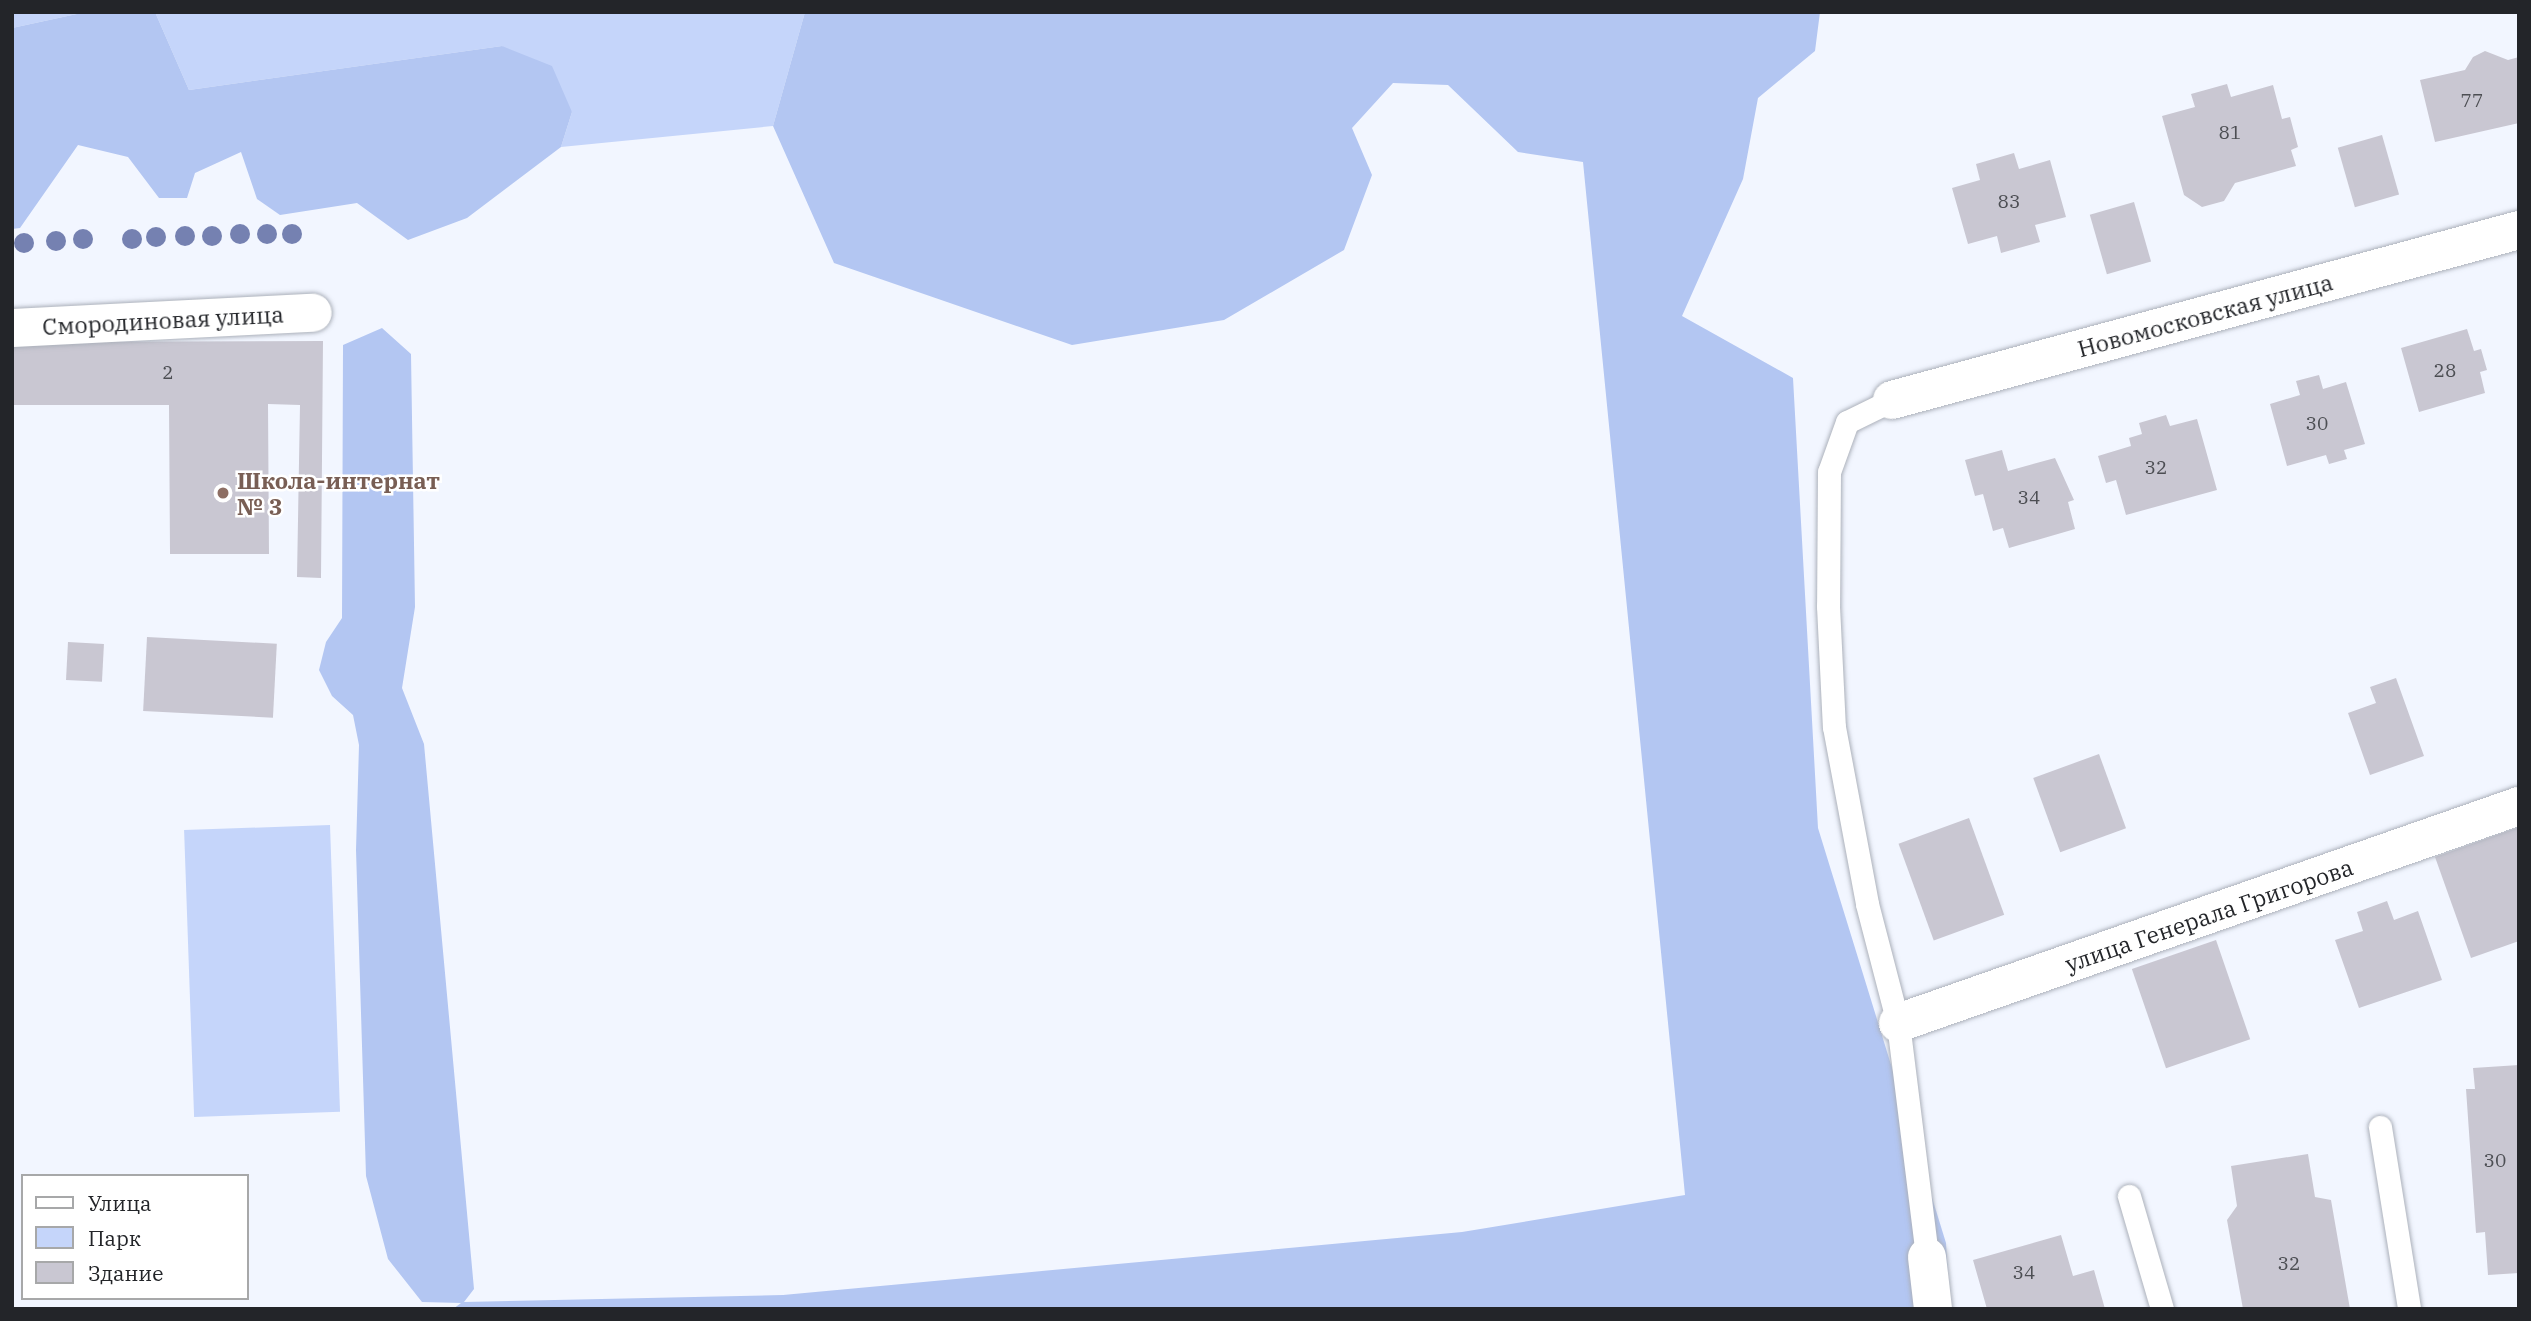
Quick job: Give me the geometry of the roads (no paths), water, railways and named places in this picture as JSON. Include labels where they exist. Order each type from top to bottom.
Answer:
[{"type":"street","name":"Новомосковская улица","points":[[1892,400],[2519,230]]},
{"type":"street","name":"Смородиновая улица","points":[[12,328],[313,313]]},
{"type":"street","name":"улица Генерала Григорова","points":[[1898,1023],[2519,807]]},
{"type":"street","points":[[1927,1257],[1933,1309]]},
{"type":"lane","points":[[1892,400],[1847,422],[1829,472],[1828,606],[1834,727],[1867,904],[1898,1023],[1927,1257]]},
{"type":"lane","points":[[2380,1127],[2409,1309]]},
{"type":"lane","points":[[2129,1196],[2162,1309]]},
{"type":"place","name":"Школа-интернат № 3","points":[[223,493]]}]
